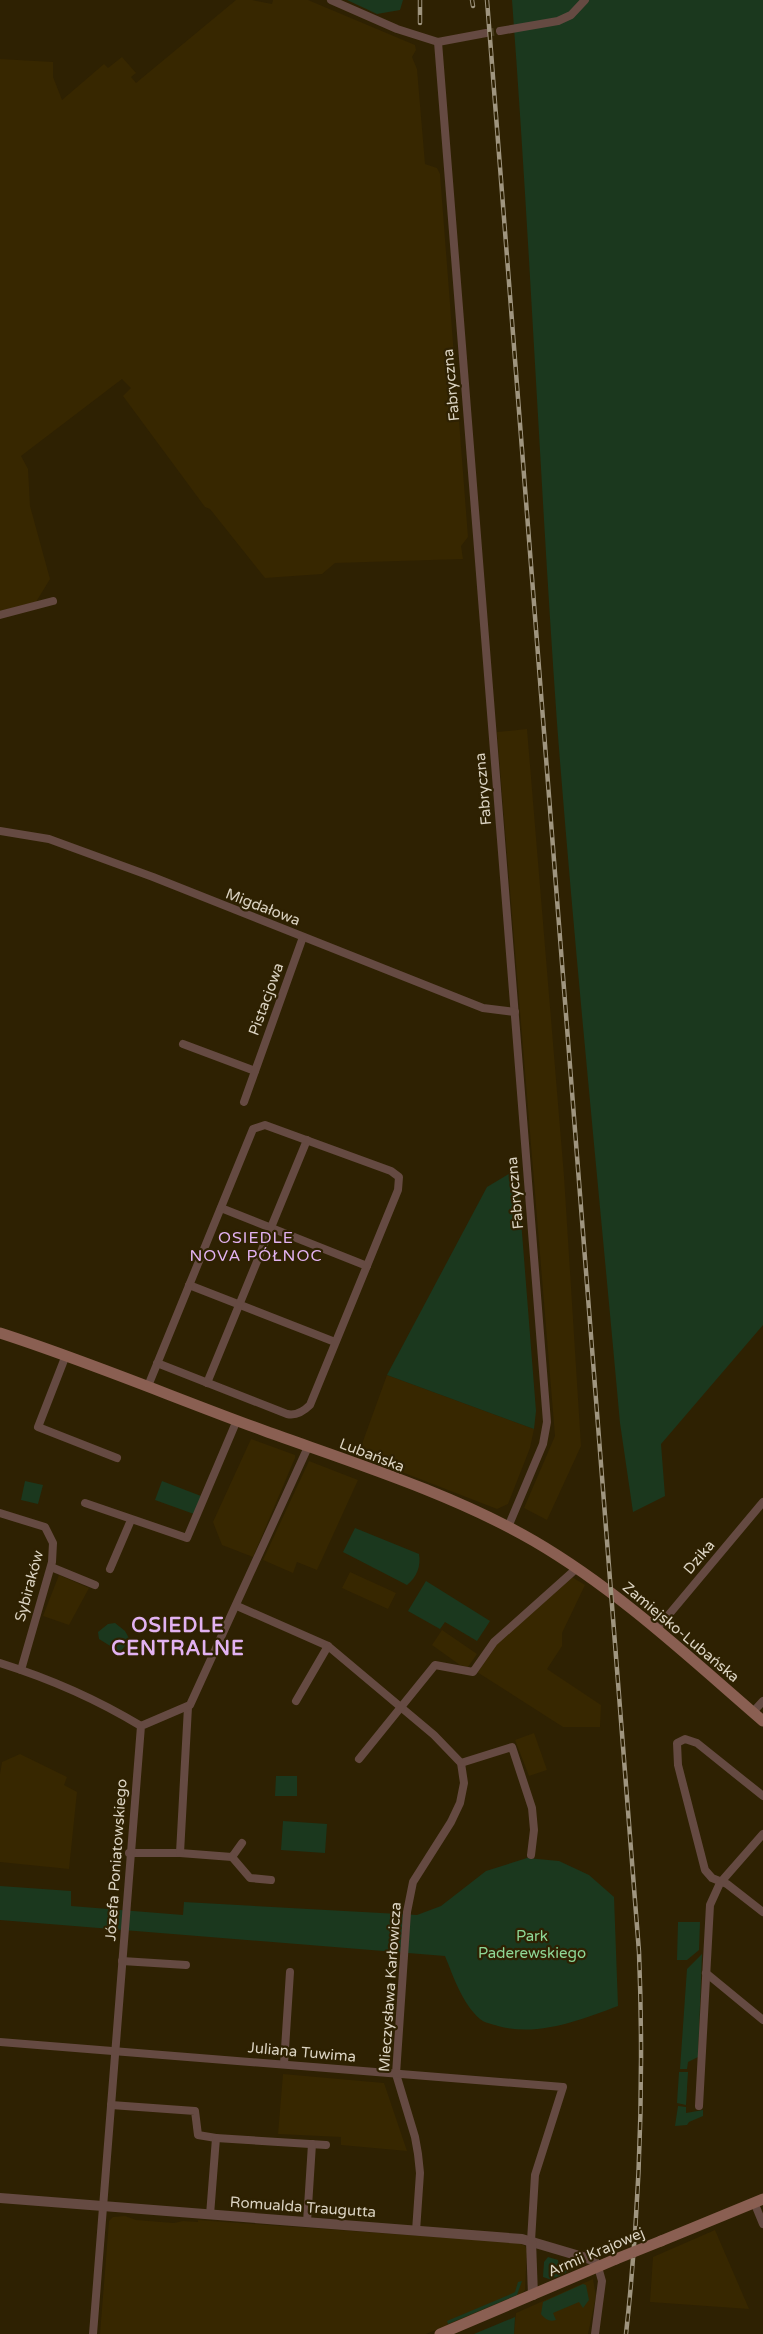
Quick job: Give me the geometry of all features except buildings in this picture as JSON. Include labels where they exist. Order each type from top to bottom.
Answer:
[{"type":"main road","name":"Lubańska","points":[[0,1333],[66,1355],[452,1501],[508,1526],[577,1568]]},
{"type":"main road","name":"Zamiejsko-Lubańska","points":[[577,1568],[612,1592],[763,1721]]},
{"type":"main road","name":"Armii Krajowej","points":[[440,2334],[758,2201]]},
{"type":"street","points":[[331,0],[397,29],[438,42],[486,33]]},
{"type":"street","points":[[500,32],[558,21],[571,15],[585,0]]},
{"type":"street","name":"Fabryczna","points":[[438,42],[547,1422],[543,1444],[508,1526]]},
{"type":"street","points":[[0,615],[53,601]]},
{"type":"street","name":"Migdałowa","points":[[0,831],[48,840],[153,877],[483,1008],[515,1012]]},
{"type":"street","name":"Pistacjowa","points":[[244,1102],[303,937]]},
{"type":"street","points":[[183,1044],[255,1071]]},
{"type":"street","points":[[148,1386],[251,1132],[257,1126],[265,1125],[307,1140],[391,1171],[399,1177],[398,1190],[310,1405],[299,1413],[288,1414],[158,1363]]},
{"type":"street","points":[[207,1383],[307,1140]]},
{"type":"street","points":[[221,1208],[367,1266]]},
{"type":"street","points":[[189,1285],[336,1342]]},
{"type":"street","points":[[66,1355],[38,1427],[117,1458]]},
{"type":"street","points":[[84,1503],[187,1538],[237,1420]]},
{"type":"street","points":[[0,1663],[21,1670],[112,1710],[140,1726],[188,1707],[196,1696],[308,1447]]},
{"type":"street","name":"Dzika","points":[[656,1630],[763,1502]]},
{"type":"street","name":"Sybiraków","points":[[0,1513],[45,1527],[53,1543],[51,1567],[21,1670]]},
{"type":"street","points":[[110,1569],[131,1520]]},
{"type":"street","points":[[51,1567],[95,1586]]},
{"type":"street","points":[[360,1759],[435,1665],[473,1672],[494,1642],[577,1568]]},
{"type":"street","points":[[237,1606],[328,1646],[447,1747],[461,1763],[512,1747],[532,1808],[534,1830],[532,1856]]},
{"type":"street","points":[[296,1701],[328,1646]]},
{"type":"street","points":[[753,1712],[763,1701]]},
{"type":"street","points":[[180,1853],[188,1707]]},
{"type":"street","name":"Józefa Poniatowskiego","points":[[93,2334],[140,1726]]},
{"type":"street","points":[[763,1796],[697,1743],[685,1739],[677,1743],[678,1765],[705,1870],[712,1878],[735,1889],[763,1912]]},
{"type":"street","name":"Mieczysława Karłowicza","points":[[416,2231],[420,2173],[418,2154],[415,2137],[396,2074],[410,1891],[456,1812],[464,1783],[461,1763]]},
{"type":"street","points":[[699,2106],[710,1905],[720,1882],[763,1834]]},
{"type":"street","points":[[232,1857],[242,1843]]},
{"type":"street","points":[[129,1852],[232,1857],[250,1878],[271,1880]]},
{"type":"street","points":[[122,1961],[186,1965]]},
{"type":"street","points":[[284,2064],[290,1972]]},
{"type":"street","points":[[706,1972],[763,2020]]},
{"type":"street","name":"Juliana Tuwima","points":[[0,2042],[562,2088],[535,2175],[532,2241]]},
{"type":"street","points":[[111,2105],[195,2111],[198,2135],[216,2138],[326,2145]]},
{"type":"street","points":[[210,2215],[216,2138]]},
{"type":"street","points":[[307,2222],[312,2144]]},
{"type":"street","name":"Romualda Traugutta","points":[[0,2198],[532,2241],[593,2260],[598,2267]]},
{"type":"street","points":[[758,2201],[763,2224]]},
{"type":"street","points":[[532,2241],[533,2295]]},
{"type":"street","points":[[595,2334],[602,2281],[598,2267]]},
{"type":"shaded area","points":[[236,0],[252,0],[272,4],[273,0],[308,0],[415,45],[416,50],[412,57],[417,69],[425,164],[437,168],[440,174],[468,537],[461,546],[463,559],[335,563],[322,574],[265,578],[210,509],[205,507],[123,396],[131,388],[122,379],[21,456],[28,469],[30,506],[50,579],[36,602],[0,611],[0,59],[53,62],[53,77],[62,100],[104,64],[108,68],[122,57],[136,73],[131,77],[136,83]]},
{"type":"shaded area","points":[[527,729],[564,1176],[581,1446],[547,1520],[524,1508],[555,1436],[497,732]]},
{"type":"shaded area","points":[[387,1375],[534,1429],[530,1448],[508,1504],[497,1509],[358,1455]]},
{"type":"shaded area","points":[[251,1439],[295,1455],[253,1557],[222,1545],[213,1522]]},
{"type":"shaded area","points":[[309,1461],[358,1480],[317,1570],[297,1562],[293,1573],[263,1560]]},
{"type":"shaded area","points":[[350,1572],[396,1593],[388,1609],[342,1588]]},
{"type":"shaded area","points":[[59,1575],[89,1588],[69,1625],[43,1616]]},
{"type":"shaded area","points":[[572,1577],[585,1585],[562,1633],[562,1646],[547,1669],[601,1705],[600,1727],[563,1727],[477,1672],[496,1643]]},
{"type":"shaded area","points":[[442,1630],[477,1654],[468,1667],[460,1665],[432,1645]]},
{"type":"shaded area","points":[[534,1733],[547,1770],[529,1776],[515,1740]]},
{"type":"shaded area","points":[[20,1754],[67,1777],[64,1785],[77,1792],[69,1869],[0,1862],[0,1774],[2,1762]]},
{"type":"shaded area","points":[[283,2074],[384,2083],[407,2151],[341,2145],[341,2137],[278,2134]]},
{"type":"shaded area","points":[[125,2216],[136,2220],[174,2223],[183,2221],[198,2222],[198,2220],[519,2243],[525,2246],[527,2251],[525,2290],[520,2295],[426,2334],[100,2334],[109,2221],[113,2217]]},
{"type":"shaded area","points":[[715,2230],[749,2309],[650,2302],[653,2257]]},
{"type":"shaded area","points":[[593,2279],[596,2296],[588,2334],[514,2334],[516,2313]]},
{"type":"green space","points":[[347,0],[403,0],[400,10],[377,14]]},
{"type":"green space","points":[[512,0],[763,0],[763,1325],[661,1444],[665,1496],[633,1512],[620,1423],[564,811],[551,633]]},
{"type":"green space","points":[[517,1169],[536,1411],[534,1429],[387,1375],[487,1187]]},
{"type":"green space","points":[[25,1481],[43,1485],[38,1504],[21,1500]]},
{"type":"green space","points":[[162,1481],[201,1496],[194,1514],[155,1500]]},
{"type":"green space","points":[[355,1528],[419,1554],[418,1571],[407,1585],[343,1552]]},
{"type":"green space","points":[[426,1581],[490,1621],[477,1641],[445,1622],[440,1629],[408,1611]]},
{"type":"green space","points":[[115,1623],[125,1631],[130,1640],[120,1652],[99,1639],[98,1632],[108,1624]]},
{"type":"green space","points":[[276,1776],[297,1776],[297,1796],[275,1796]]},
{"type":"green space","points":[[283,1821],[327,1824],[325,1853],[281,1850]]},
{"type":"green space","name":"Park Paderewskiego","points":[[527,1858],[559,1861],[589,1875],[614,1897],[618,2006],[589,2017],[559,2025],[544,2028],[513,2029],[484,2022],[474,2013],[459,1990],[445,1956],[0,1920],[0,1886],[71,1891],[71,1906],[183,1915],[184,1902],[417,1915],[441,1906],[486,1871]]},
{"type":"green space","points":[[678,1922],[700,1922],[699,1950],[687,1960],[677,1960]]},
{"type":"green space","points":[[702,1954],[698,2057],[688,2062],[687,2069],[680,2069],[687,1969]]},
{"type":"green space","points":[[679,2072],[688,2072],[686,2105],[677,2103]]},
{"type":"green space","points":[[678,2106],[686,2107],[686,2113],[703,2110],[703,2116],[689,2122],[687,2125],[675,2126]]},
{"type":"green space","points":[[548,2257],[558,2260],[560,2276],[549,2279],[543,2277],[544,2262]]},
{"type":"green space","points":[[563,2261],[575,2264],[575,2268],[563,2274]]},
{"type":"green space","points":[[522,2281],[517,2295],[448,2324],[447,2321],[515,2292],[518,2282]]},
{"type":"green space","points":[[583,2284],[586,2285],[589,2300],[583,2308],[579,2302],[553,2313],[556,2320],[554,2321],[547,2320],[541,2314],[543,2302]]},
{"type":"green space","points":[[515,2317],[514,2334],[474,2334]]},
{"type":"tunnel","points":[[486,33],[500,31]]},
{"type":"railway","points":[[420,0],[420,23]]},
{"type":"railway","points":[[472,0],[473,6]]},
{"type":"railway","points":[[487,0],[639,1952],[640,2143],[635,2239],[626,2334]]},
{"type":"district","name":"OSIEDLE NOVA PÓŁNOC","points":[[256,1247]]},
{"type":"district","name":"OSIEDLE CENTRALNE","points":[[178,1638]]}]
